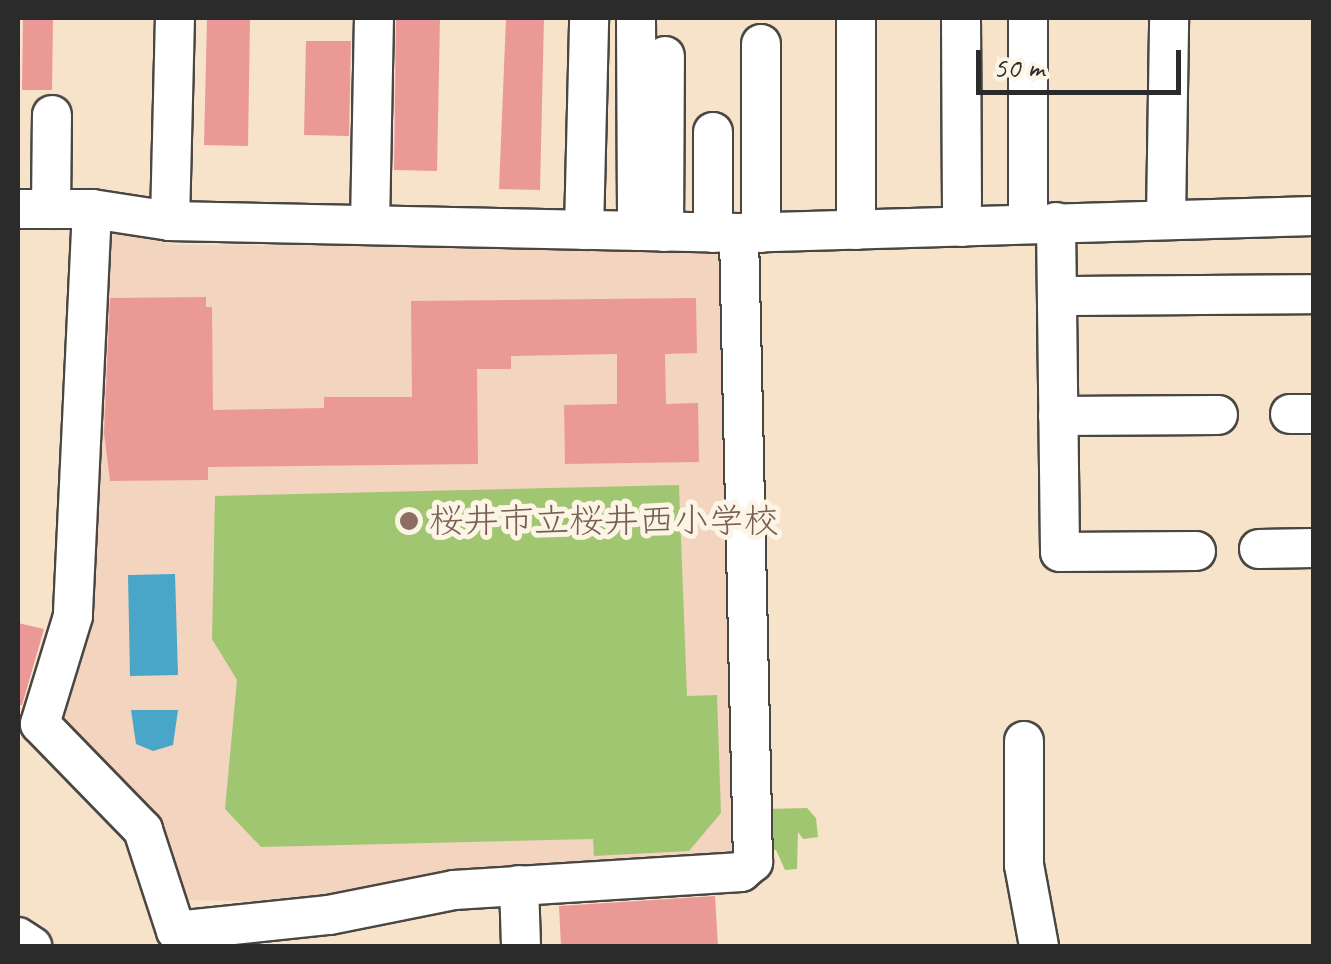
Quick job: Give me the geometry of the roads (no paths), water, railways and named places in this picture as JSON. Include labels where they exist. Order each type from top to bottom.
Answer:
[{"type":"street","points":[[170,221],[175,18]]},
{"type":"street","points":[[370,225],[374,18]]},
{"type":"street","points":[[584,230],[589,18]]},
{"type":"street","points":[[636,18],[651,231]]},
{"type":"street","points":[[856,18],[856,230]]},
{"type":"street","points":[[960,18],[962,227]]},
{"type":"street","points":[[1028,18],[1042,223],[1057,296],[1060,552],[1196,552]]},
{"type":"street","points":[[1166,219],[1170,18]]},
{"type":"street","points":[[92,209],[73,616],[40,724],[143,830],[170,939],[519,885],[740,872],[754,862],[738,233],[761,44]]},
{"type":"street","points":[[651,231],[665,56]]},
{"type":"street","points":[[52,114],[34,209],[92,209],[170,221],[738,233],[1314,216]]},
{"type":"street","points":[[713,132],[738,233]]},
{"type":"street","points":[[1057,296],[1314,294]]},
{"type":"street","points":[[1058,416],[1218,415]]},
{"type":"street","points":[[1259,549],[1314,548]]},
{"type":"street","points":[[1024,741],[1024,865],[1039,946]]},
{"type":"street","points":[[519,885],[521,946]]},
{"type":"street","points":[[18,937],[32,946]]},
{"type":"water","points":[[175,574],[178,675],[130,676],[128,575]]},
{"type":"water","points":[[131,710],[178,710],[173,745],[153,751],[136,744]]},
{"type":"place","name":"桜井市立桜井西小学校","points":[[409,521]]}]
